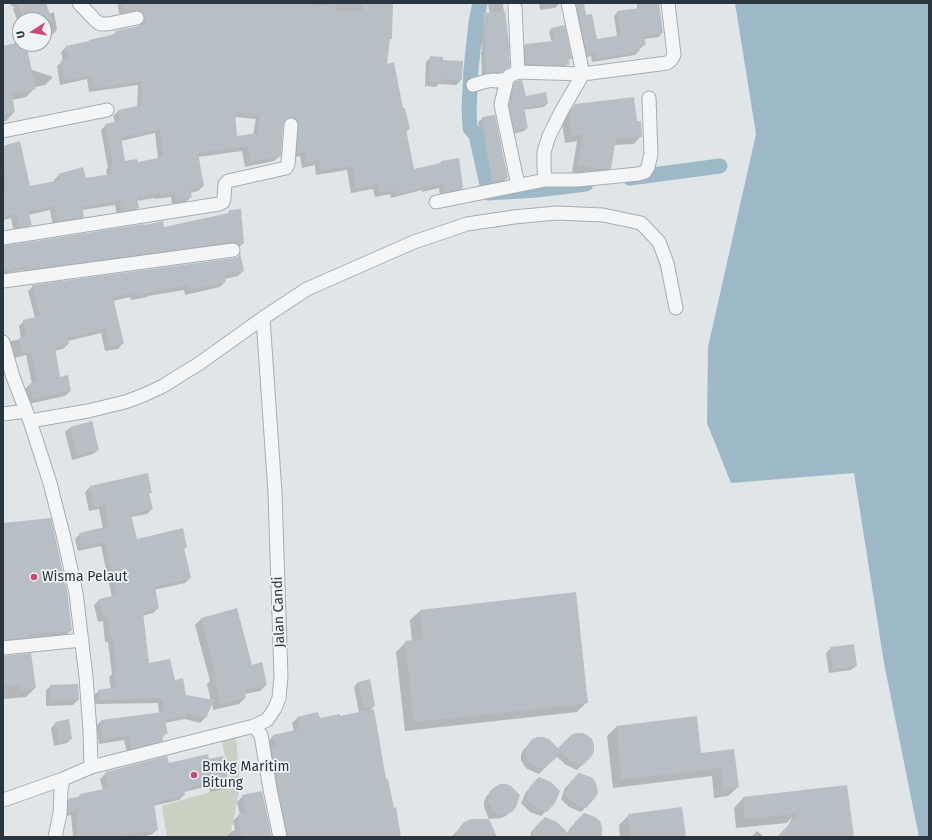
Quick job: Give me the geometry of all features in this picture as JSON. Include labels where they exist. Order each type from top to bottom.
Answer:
[{"type":"street","points":[[79,3],[100,24],[108,24],[137,18]]},
{"type":"street","points":[[545,180],[544,152],[549,136],[583,74],[568,3]]},
{"type":"street","points":[[518,185],[501,105],[509,76],[518,72],[583,74],[667,63],[674,55],[668,3]]},
{"type":"street","points":[[515,7],[518,72]]},
{"type":"street","points":[[473,85],[487,81],[507,79]]},
{"type":"street","points":[[436,202],[545,180],[578,180],[645,172],[648,167],[651,154],[649,98]]},
{"type":"street","points":[[3,131],[107,110]]},
{"type":"street","points":[[3,238],[220,204],[223,202],[225,184],[228,181],[286,168],[288,164],[291,125]]},
{"type":"street","points":[[3,414],[28,416],[88,411],[125,402],[144,395],[164,386],[200,363],[307,289],[414,242],[467,224],[556,213],[603,215],[641,223],[659,242],[667,264],[676,308]]},
{"type":"street","points":[[3,281],[233,250]]},
{"type":"street","name":"Jalan Candi","points":[[3,800],[63,779],[91,767],[254,726],[267,720],[275,708],[278,698],[280,677],[275,493],[263,318]]},
{"type":"street","points":[[3,342],[13,377],[28,416],[50,483],[76,594],[86,677],[90,724],[91,767]]},
{"type":"street","points":[[3,648],[82,640]]},
{"type":"street","points":[[254,726],[261,735],[270,790],[280,837]]},
{"type":"street","points":[[55,837],[60,814],[63,779]]},
{"type":"green space","points":[[236,735],[240,787],[230,837],[167,837],[162,806],[231,786],[221,738]]},
{"type":"water","points":[[735,3],[929,3],[929,837],[919,837],[884,663],[854,473],[731,483],[707,423],[708,347],[756,134]]},
{"type":"building","points":[[17,3],[46,3],[49,12],[21,12]]},
{"type":"building","points":[[123,3],[311,3],[312,7],[336,4],[336,11],[362,11],[362,3],[393,3],[392,39],[390,39],[387,64],[394,62],[403,108],[405,108],[410,129],[406,130],[414,169],[441,163],[441,161],[459,158],[463,188],[445,192],[444,184],[427,186],[396,194],[395,190],[380,193],[378,184],[356,189],[352,166],[321,170],[319,160],[307,163],[305,152],[297,153],[299,125],[296,119],[291,117],[285,120],[283,124],[281,156],[250,162],[247,146],[198,153],[204,186],[190,189],[192,197],[177,200],[175,192],[137,197],[139,208],[122,211],[120,200],[107,202],[82,207],[84,217],[58,221],[55,206],[28,211],[32,225],[19,227],[16,214],[3,217],[3,192],[7,191],[5,181],[8,181],[3,161],[3,146],[20,141],[30,186],[60,180],[58,174],[83,167],[86,178],[112,174],[111,164],[113,163],[105,124],[120,121],[118,110],[142,105],[142,81],[94,88],[92,75],[65,80],[61,60],[68,58],[66,46],[116,34],[115,31],[143,24],[145,17],[143,12],[136,10],[125,12]],"holes":[[[235,112],[260,114],[257,133],[237,136]],[[160,129],[163,157],[138,162],[137,159],[125,161],[121,137]]]},
{"type":"building","points":[[576,3],[584,3],[586,15],[592,14],[597,39],[621,35],[617,11],[641,8],[640,3],[659,3],[663,33],[644,36],[646,45],[639,46],[640,51],[596,59],[594,53],[587,55]]},
{"type":"building","points":[[505,11],[510,67],[502,72],[486,73],[486,47],[483,13]]},
{"type":"building","points":[[565,25],[572,59],[569,59],[569,65],[526,64],[525,44],[554,41],[551,28]]},
{"type":"building","points":[[12,44],[12,52],[28,52],[36,89],[12,94],[15,112],[3,115],[3,46]]},
{"type":"building","points":[[430,56],[443,57],[443,60],[463,61],[462,80],[442,79],[442,82],[429,81]]},
{"type":"building","points":[[522,80],[526,96],[546,92],[548,104],[524,108],[528,128],[515,131],[509,105],[510,101],[513,100],[512,95],[514,82]]},
{"type":"building","points":[[634,97],[637,121],[641,121],[642,137],[616,138],[611,169],[578,165],[583,134],[572,136],[568,115],[575,104]]},
{"type":"building","points":[[495,115],[508,178],[492,181],[484,138],[486,138],[482,117]]},
{"type":"building","points":[[241,209],[244,244],[232,242],[28,270],[27,266],[3,271],[3,246],[163,221],[164,227],[229,213],[229,210]]},
{"type":"building","points":[[240,253],[244,271],[224,275],[226,282],[190,290],[189,285],[153,291],[136,296],[135,292],[113,297],[124,344],[110,347],[106,328],[68,338],[69,344],[55,347],[60,377],[68,375],[71,391],[33,399],[30,383],[37,382],[31,351],[22,353],[19,338],[27,337],[23,320],[40,316],[32,285],[234,258],[238,257]]},
{"type":"building","points":[[92,421],[99,450],[77,455],[70,427]]},
{"type":"building","points":[[148,473],[152,493],[149,493],[153,509],[131,514],[137,539],[183,528],[187,547],[184,548],[191,578],[155,587],[159,608],[143,612],[149,663],[170,659],[175,680],[183,678],[186,695],[214,700],[206,718],[190,714],[165,720],[168,734],[162,735],[163,741],[131,749],[129,736],[103,739],[101,720],[163,712],[164,719],[163,698],[100,700],[98,690],[117,687],[113,671],[117,670],[112,638],[110,638],[108,617],[103,618],[99,599],[117,595],[105,542],[82,546],[79,533],[109,526],[104,505],[94,507],[90,486]]},
{"type":"building","name":"Wisma Pelaut","points":[[51,518],[67,590],[72,631],[29,634],[30,637],[3,640],[3,523]]},
{"type":"building","points":[[576,592],[588,703],[414,722],[405,641],[423,639],[420,610]]},
{"type":"building","points":[[237,608],[252,665],[262,662],[267,685],[244,690],[246,698],[220,704],[213,677],[216,676],[201,618]]},
{"type":"building","points":[[854,644],[857,666],[833,669],[830,647]]},
{"type":"building","points":[[31,653],[36,688],[20,690],[20,685],[3,686],[3,656]]},
{"type":"building","points":[[370,679],[375,706],[364,708],[358,682]]},
{"type":"building","points":[[78,684],[79,700],[51,701],[50,685]]},
{"type":"building","points":[[374,709],[386,779],[388,779],[394,808],[396,807],[401,837],[288,837],[272,750],[276,749],[273,735],[300,729],[297,717],[318,712],[320,718],[340,714],[340,716]]},
{"type":"building","points":[[697,716],[701,753],[734,749],[739,787],[723,789],[721,768],[622,779],[616,726]]},
{"type":"building","points":[[69,719],[72,739],[59,741],[55,722]]},
{"type":"building","points":[[576,733],[587,735],[592,739],[594,745],[592,756],[583,765],[571,761],[558,748],[571,735]]},
{"type":"building","points":[[537,737],[549,739],[562,752],[544,769],[532,765],[528,761],[526,755],[528,744],[532,739]]},
{"type":"building","points":[[208,754],[209,759],[223,756],[229,784],[216,787],[214,781],[184,789],[185,795],[154,803],[158,830],[124,835],[124,837],[78,837],[77,810],[68,812],[69,798],[80,797],[80,794],[109,788],[105,772],[167,756],[169,763]]},
{"type":"building","points":[[579,773],[591,777],[595,781],[597,787],[598,793],[586,808],[574,803],[565,794],[570,782]]},
{"type":"building","points":[[539,777],[551,782],[560,791],[555,803],[547,812],[535,807],[526,798],[530,786]]},
{"type":"building","points":[[500,784],[511,786],[520,795],[516,807],[512,812],[506,814],[494,814],[488,802],[488,796],[490,791]]},
{"type":"building","points":[[847,785],[854,837],[777,837],[799,813],[745,819],[743,797]]},
{"type":"building","points":[[262,791],[272,837],[242,837],[238,815],[246,813],[242,795]]},
{"type":"building","points":[[682,807],[686,837],[631,837],[628,814]]},
{"type":"building","points":[[584,813],[595,817],[600,821],[602,827],[602,837],[532,837],[536,826],[545,817],[557,822],[569,834],[575,822]]},
{"type":"building","points":[[472,819],[489,819],[497,837],[455,837],[459,828],[464,822]]},
{"type":"waterway","points":[[480,3],[476,22],[471,70],[469,109],[470,128],[476,135],[489,193],[537,190],[586,184]]},
{"type":"waterway","points":[[630,178],[720,166]]},
{"type":"place","name":"Wisma Pelaut","points":[[34,577]]},
{"type":"place","name":"Bmkg Maritim Bitung","points":[[194,775]]}]
